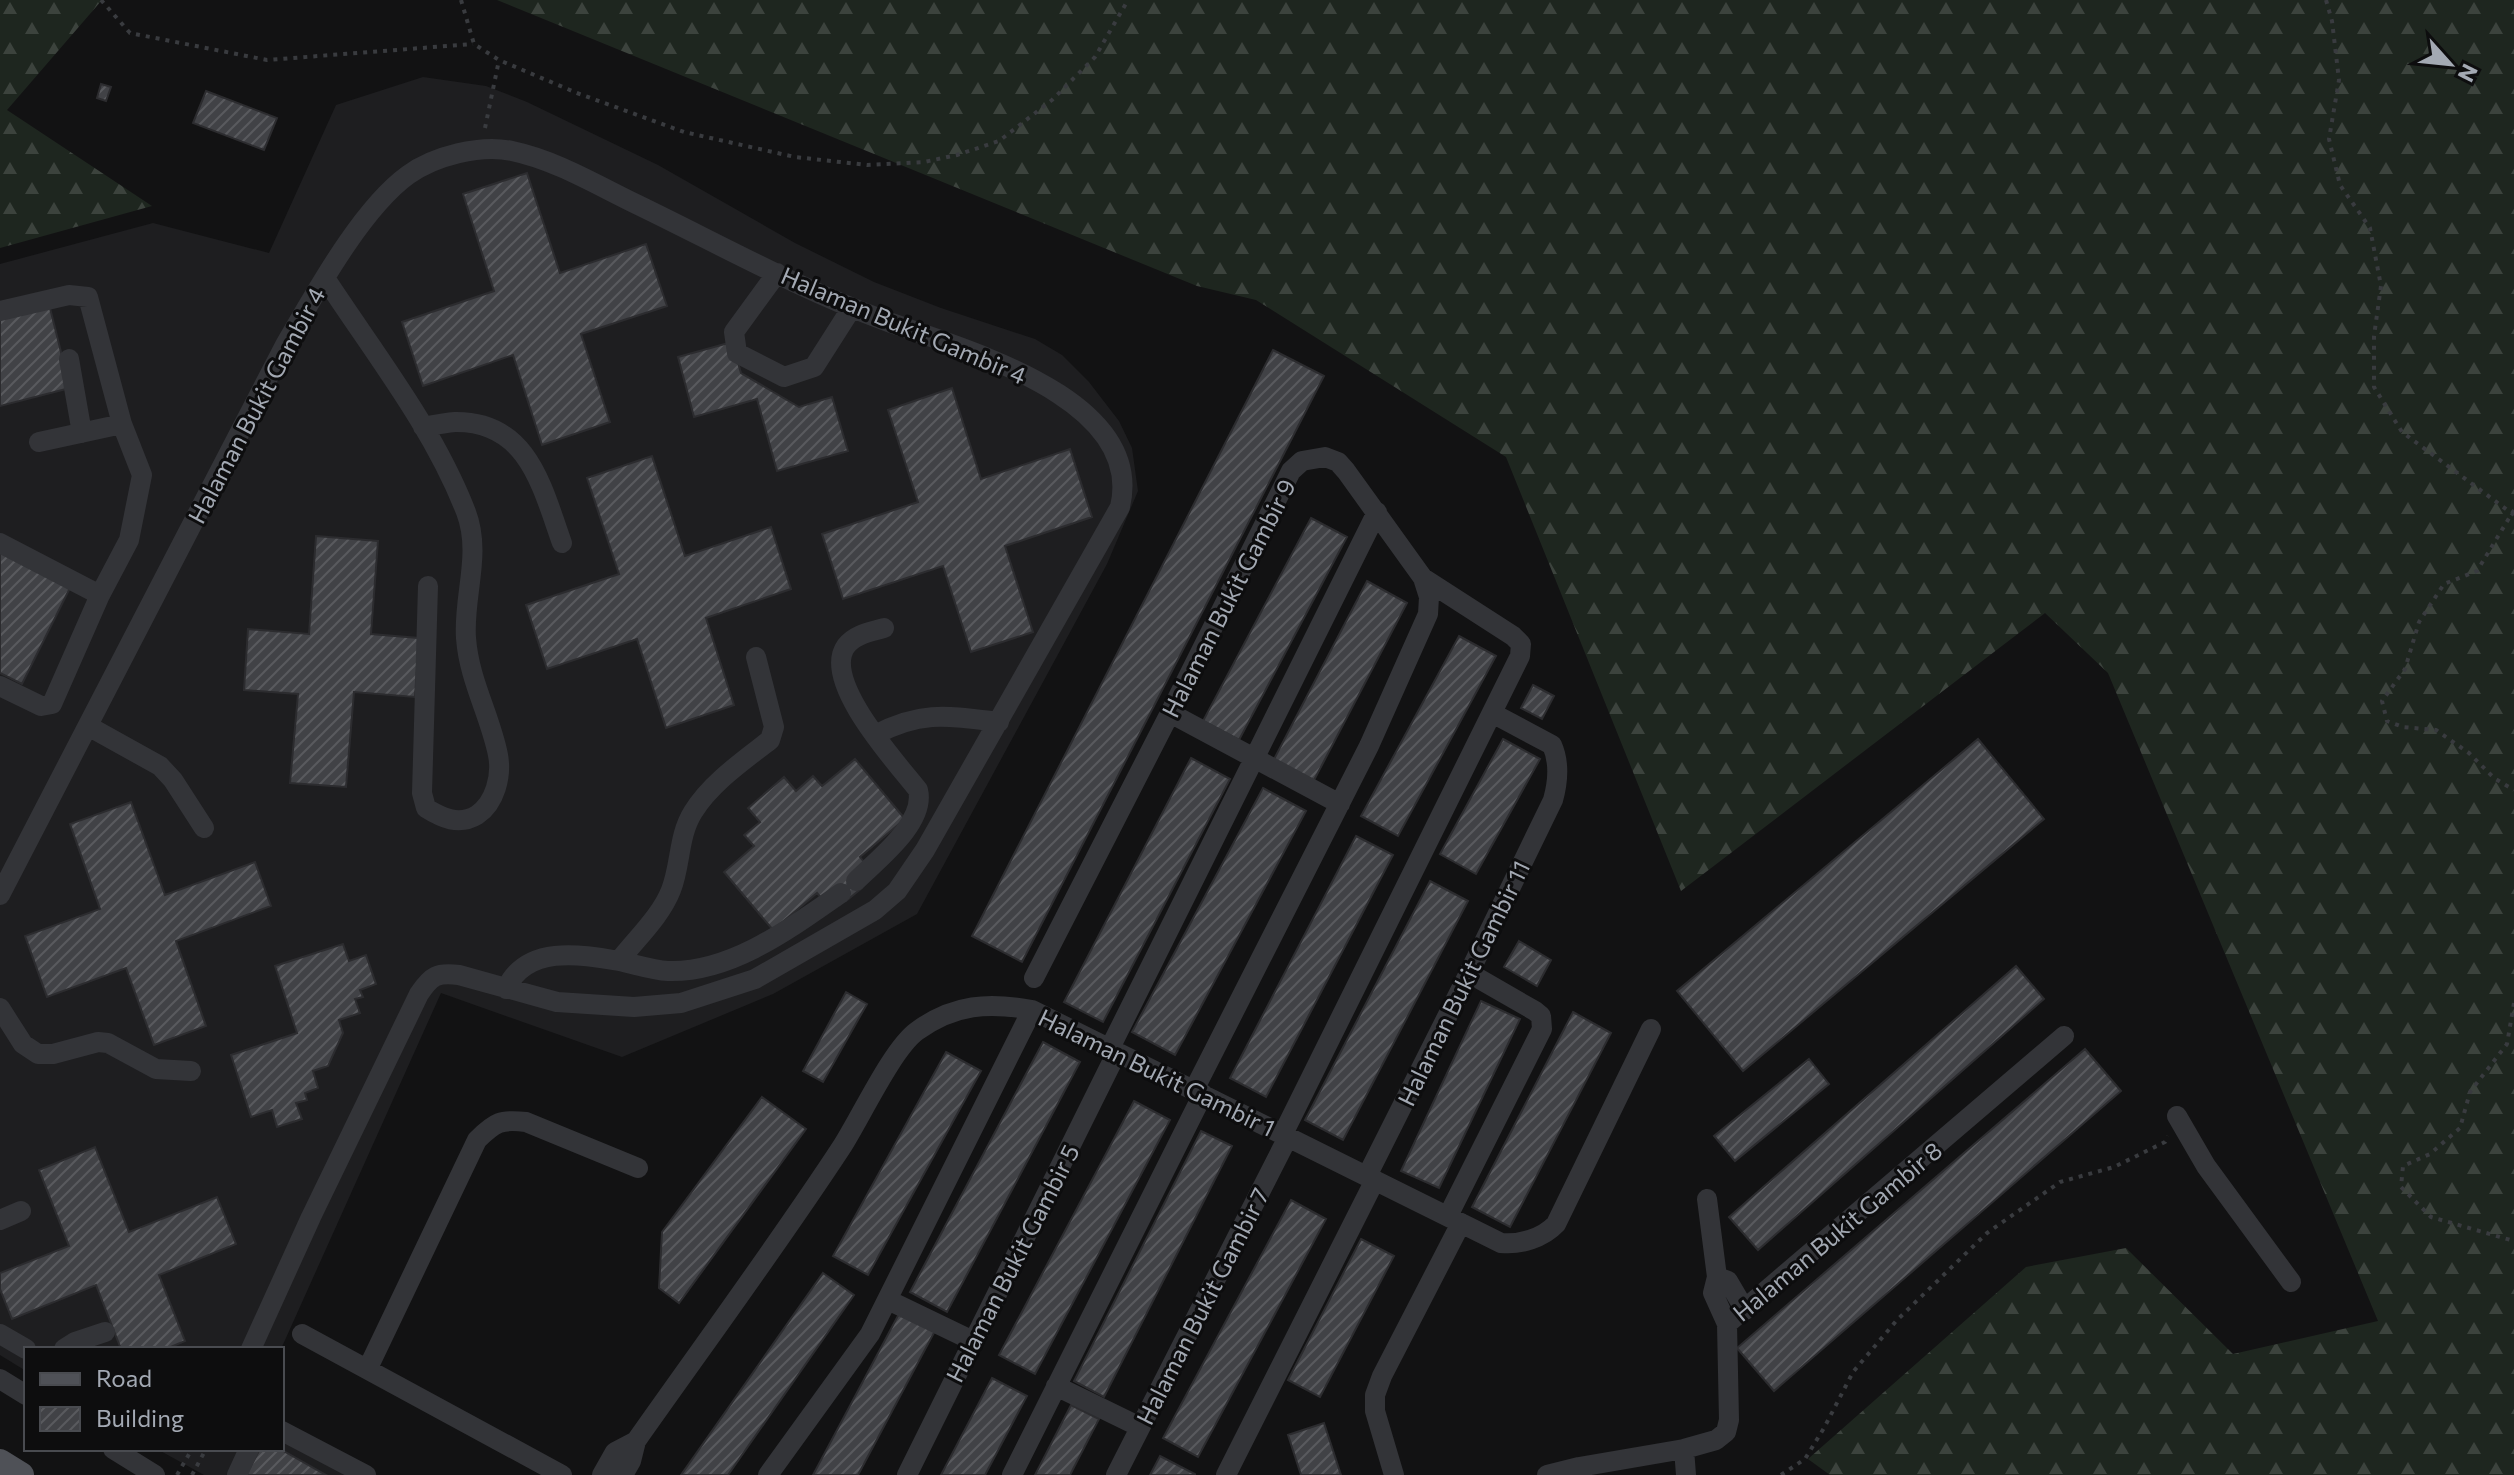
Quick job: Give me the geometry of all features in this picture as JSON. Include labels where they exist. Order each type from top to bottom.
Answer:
[{"type":"main road","points":[[0,1462],[21,1475]]},
{"type":"street","name":"Halaman Bukit Gambir 4","points":[[0,895],[285,345],[325,278],[383,198],[409,174],[447,156],[481,149],[511,150],[550,164],[851,309],[999,363],[1049,387],[1087,416],[1115,453],[1123,473],[1120,507],[925,850],[897,891],[875,910],[785,964],[755,979],[693,999],[634,1007],[557,1002],[444,973],[429,979],[311,1217],[252,1347]]},
{"type":"street","points":[[777,273],[734,332],[737,353],[784,377],[814,367],[851,309]]},
{"type":"street","points":[[325,278],[423,427],[467,515],[473,559],[466,635],[470,666],[498,757],[498,779],[493,798],[484,810],[473,818],[455,821],[426,808],[422,793],[428,586]]},
{"type":"street","points":[[0,311],[69,295],[88,297],[122,424],[142,475],[129,540],[100,595],[52,704],[41,706],[0,686]]},
{"type":"street","points":[[69,359],[82,433]]},
{"type":"street","points":[[423,427],[454,422],[476,424],[512,441],[526,455],[540,480],[562,543]]},
{"type":"street","points":[[39,442],[122,424]]},
{"type":"street","name":"Halaman Bukit Gambir 9","points":[[1012,1475],[1369,746],[1428,614],[1429,597],[1423,578],[1338,462],[1314,457],[1302,461],[1291,471],[1034,978]]},
{"type":"street","name":"Halaman Bukit Gambir 5","points":[[907,1475],[1377,512]]},
{"type":"street","points":[[0,543],[100,595]]},
{"type":"street","name":"Halaman Bukit Gambir 7","points":[[1116,1475],[1520,656],[1521,644],[1513,636],[1423,578]]},
{"type":"street","points":[[506,989],[512,976],[522,966],[535,959],[562,955],[619,961],[666,971],[700,968],[739,955],[769,940],[848,887],[908,827],[919,805],[918,790],[849,697],[842,675],[840,660],[845,648],[854,638],[884,628]]},
{"type":"street","points":[[619,961],[669,895],[691,815],[732,770],[770,740],[774,727],[756,657]]},
{"type":"street","points":[[1170,713],[1340,804]]},
{"type":"street","name":"Halaman Bukit Gambir 11","points":[[1226,1475],[1553,800],[1558,774],[1552,745],[1492,713]]},
{"type":"street","points":[[875,735],[895,724],[922,717],[948,716],[999,722]]},
{"type":"street","points":[[88,726],[160,766],[173,780],[204,828]]},
{"type":"street","points":[[1394,1475],[1375,1411],[1375,1395],[1542,1029],[1541,1016],[1535,1011],[1469,973]]},
{"type":"street","name":"Halaman Bukit Gambir 1","points":[[623,1475],[631,1461],[636,1441],[819,1182],[858,1123],[893,1061],[914,1033],[938,1018],[969,1008],[1000,1004],[1032,1010],[1501,1243],[1543,1235],[1556,1224],[1651,1029]]},
{"type":"street","points":[[0,1008],[23,1044],[38,1054],[53,1054],[98,1042],[108,1043],[156,1069],[191,1071]]},
{"type":"street","points":[[768,1475],[870,1334],[1032,1010]]},
{"type":"street","name":"Halaman Bukit Gambir 8","points":[[1684,1449],[1716,1440],[1726,1432],[1729,1420],[1727,1324],[2064,1036]]},
{"type":"street","points":[[2177,1116],[2206,1166],[2291,1282]]},
{"type":"street","points":[[368,1368],[477,1140],[492,1125],[508,1119],[526,1122],[638,1168]]},
{"type":"street","points":[[1707,1199],[1717,1277],[1713,1293],[1727,1324]]},
{"type":"street","points":[[0,1220],[21,1211]]},
{"type":"street","points":[[1717,1277],[1728,1281],[1745,1310]]},
{"type":"street","points":[[888,1300],[973,1341]]},
{"type":"street","points":[[67,1347],[105,1332]]},
{"type":"street","points":[[0,1334],[24,1348]]},
{"type":"street","points":[[302,1334],[562,1475]]},
{"type":"street","points":[[0,1379],[24,1394]]},
{"type":"street","points":[[1056,1386],[1140,1427]]},
{"type":"street","points":[[284,1432],[366,1475]]},
{"type":"street","name":"Halaman Bukit Gambir 1","points":[[602,1475],[615,1452],[636,1441]]},
{"type":"street","points":[[1547,1475],[1684,1449],[1686,1475]]},
{"type":"street","points":[[116,1451],[155,1475]]},
{"type":"street","points":[[237,1475],[248,1451]]},
{"type":"path","points":[[101,0],[130,33],[267,60],[474,44],[499,60],[625,112],[684,132],[795,157],[867,165],[924,162],[999,141],[1052,100],[1095,57],[1128,0]]},
{"type":"path","points":[[461,0],[474,44]]},
{"type":"path","points":[[2326,0],[2332,21],[2339,80],[2329,139],[2340,185],[2370,228],[2381,286],[2374,336],[2374,387],[2402,432],[2513,512],[2477,571],[2444,584],[2419,622],[2405,669],[2382,701],[2387,721],[2403,727],[2436,730],[2469,753],[2494,778],[2514,790]]},
{"type":"path","points":[[481,149],[499,60]]},
{"type":"path","points":[[2514,1003],[2507,1044],[2470,1092],[2460,1128],[2430,1154],[2403,1166],[2401,1187],[2431,1217],[2514,1241]]},
{"type":"path","points":[[1781,1475],[1805,1459],[1862,1361],[1897,1320],[1987,1233],[2060,1182],[2114,1167],[2165,1142],[2177,1116]]},
{"type":"path","points":[[177,1475],[191,1451]]},
{"type":"path","points":[[192,1475],[205,1451]]},
{"type":"shaded area","points":[[423,77],[486,86],[527,102],[658,165],[795,243],[874,282],[1035,339],[1062,355],[1089,382],[1119,421],[1132,448],[1138,491],[1107,564],[917,914],[773,994],[622,1057],[441,993],[282,1347],[24,1347],[24,1370],[0,1355],[0,264],[153,223],[269,253],[336,105]]},
{"type":"shaded area","points":[[284,1426],[377,1475],[204,1475],[161,1451],[284,1451]]},
{"type":"green space","points":[[0,0],[102,0],[7,110],[152,206],[0,248]]},
{"type":"green space","points":[[497,0],[2514,0],[2514,1475],[1830,1475],[1808,1459],[2026,1267],[2126,1248],[2233,1354],[2378,1321],[2108,673],[2045,613],[1681,891],[1506,457],[1256,300],[1197,286]]},
{"type":"building","points":[[101,84],[111,87],[106,101],[97,98]]},
{"type":"building","points":[[206,91],[277,118],[264,150],[193,123]]},
{"type":"building","points":[[527,173],[560,273],[646,244],[667,306],[581,334],[610,422],[542,445],[513,355],[423,386],[402,322],[494,291],[463,194]]},
{"type":"building","points":[[49,304],[70,388],[0,406],[0,317]]},
{"type":"building","points":[[732,342],[741,373],[799,407],[832,397],[848,451],[777,471],[757,399],[694,417],[678,357]]},
{"type":"building","points":[[1273,350],[1324,376],[1022,962],[972,936]]},
{"type":"building","points":[[952,388],[981,479],[1070,449],[1092,517],[1005,546],[1033,632],[971,652],[943,566],[843,599],[822,534],[918,502],[888,410]]},
{"type":"building","points":[[652,456],[685,556],[771,527],[791,589],[706,618],[734,705],[666,728],[637,639],[547,669],[526,605],[619,574],[587,478]]},
{"type":"building","points":[[1311,518],[1347,537],[1239,740],[1203,721]]},
{"type":"building","points":[[316,536],[378,541],[371,634],[419,638],[415,697],[354,692],[346,787],[290,783],[298,694],[244,690],[248,629],[309,634]]},
{"type":"building","points":[[0,548],[72,584],[22,684],[0,673]]},
{"type":"building","points":[[1367,581],[1407,603],[1312,784],[1272,763]]},
{"type":"building","points":[[1459,636],[1496,656],[1398,836],[1361,816]]},
{"type":"building","points":[[1533,685],[1554,696],[1542,719],[1521,708]]},
{"type":"building","points":[[1503,739],[1540,759],[1476,874],[1440,854]]},
{"type":"building","points":[[1978,739],[2044,819],[1743,1071],[1677,991]]},
{"type":"building","points":[[1191,758],[1230,779],[1103,1022],[1064,1002]]},
{"type":"building","points":[[855,759],[905,819],[860,857],[864,862],[862,888],[846,901],[822,899],[817,893],[773,930],[724,872],[754,846],[744,835],[760,822],[748,808],[784,777],[796,791],[813,776],[822,786]]},
{"type":"building","points":[[1263,788],[1306,811],[1175,1055],[1132,1032]]},
{"type":"building","points":[[131,802],[165,895],[255,862],[271,906],[176,941],[206,1026],[154,1045],[126,968],[47,997],[25,936],[100,909],[70,824]]},
{"type":"building","points":[[1356,836],[1393,855],[1266,1097],[1230,1078]]},
{"type":"building","points":[[1430,881],[1468,901],[1343,1140],[1305,1120]]},
{"type":"building","points":[[1519,941],[1551,960],[1537,986],[1504,967]]},
{"type":"building","points":[[343,944],[349,961],[366,955],[376,984],[360,990],[363,997],[355,999],[360,1013],[339,1020],[343,1033],[328,1066],[313,1071],[318,1088],[305,1093],[307,1100],[296,1103],[302,1119],[277,1127],[272,1110],[251,1117],[231,1055],[297,1033],[275,966]]},
{"type":"building","points":[[2016,966],[2044,999],[1758,1250],[1729,1217]]},
{"type":"building","points":[[846,992],[867,1004],[823,1082],[803,1071]]},
{"type":"building","points":[[1481,1001],[1520,1019],[1439,1188],[1401,1171]]},
{"type":"building","points":[[1573,1012],[1611,1033],[1510,1227],[1472,1207]]},
{"type":"building","points":[[1043,1042],[1080,1062],[947,1312],[910,1292]]},
{"type":"building","points":[[2085,1049],[2121,1091],[1774,1391],[1737,1348]]},
{"type":"building","points":[[946,1052],[981,1071],[868,1275],[833,1256]]},
{"type":"building","points":[[1809,1059],[1829,1084],[1735,1161],[1714,1136]]},
{"type":"building","points":[[762,1097],[806,1129],[679,1303],[659,1288],[662,1232]]},
{"type":"building","points":[[1134,1101],[1170,1120],[1035,1374],[999,1355]]},
{"type":"building","points":[[1201,1131],[1232,1146],[1104,1397],[1074,1381]]},
{"type":"building","points":[[95,1147],[129,1232],[217,1197],[236,1244],[159,1275],[185,1341],[171,1347],[120,1347],[96,1285],[12,1319],[0,1289],[0,1273],[69,1246],[39,1170]]},
{"type":"building","points":[[1291,1200],[1326,1219],[1198,1457],[1163,1438]]},
{"type":"building","points":[[1361,1239],[1394,1256],[1320,1397],[1288,1380]]},
{"type":"building","points":[[823,1273],[854,1295],[728,1475],[681,1475]]},
{"type":"building","points":[[901,1310],[936,1329],[858,1475],[813,1475]]},
{"type":"building","points":[[992,1378],[1027,1396],[985,1475],[941,1475]]},
{"type":"building","points":[[1071,1405],[1099,1419],[1070,1475],[1035,1475]]},
{"type":"building","points":[[1324,1423],[1341,1475],[1301,1475],[1288,1435]]},
{"type":"building","points":[[259,1451],[284,1451],[326,1475],[246,1475]]},
{"type":"building","points":[[1160,1456],[1195,1474],[1195,1475],[1150,1475]]}]
